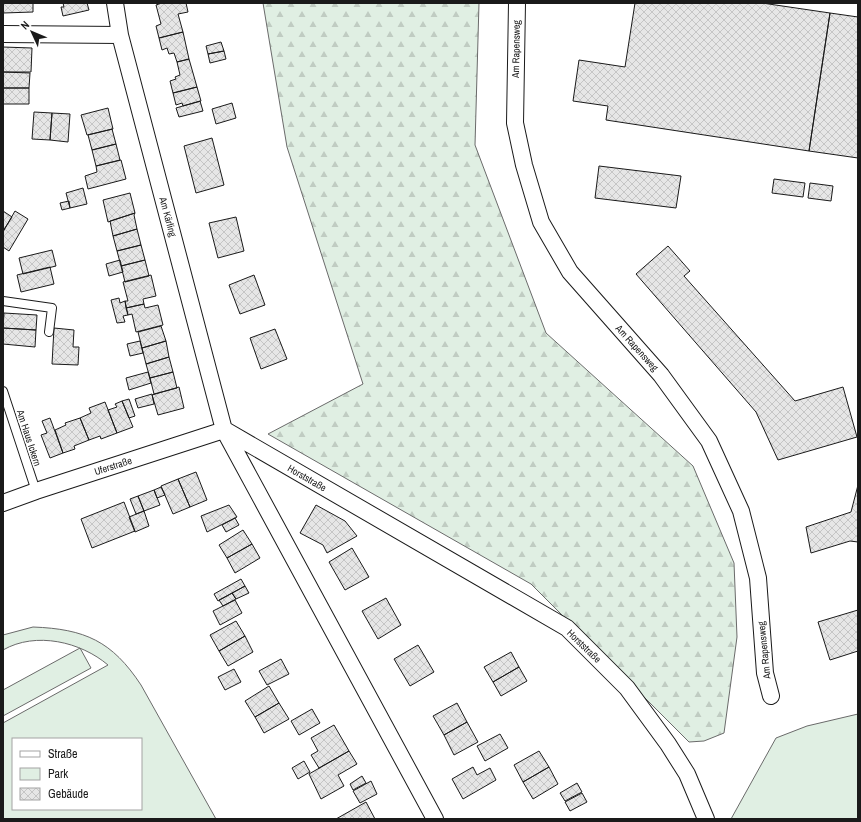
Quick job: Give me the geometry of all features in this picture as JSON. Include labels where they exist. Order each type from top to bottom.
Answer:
[{"type":"street","name":"Am Kärling","points":[[115,3],[120,35],[224,430]]},
{"type":"street","name":"Am Rapensweg","points":[[517,3],[515,123],[524,165],[541,222],[570,272],[661,375],[709,441],[741,511],[758,578],[764,673],[771,696]]},
{"type":"street","points":[[3,34],[120,35]]},
{"type":"street","points":[[224,430],[435,819]]},
{"type":"street","name":"Uferstraße","points":[[3,503],[224,430]]},
{"type":"street","name":"Horststraße","points":[[224,430],[566,628],[627,688],[664,738],[686,774],[706,819]]},
{"type":"lane","points":[[3,301],[52,308],[49,332]]},
{"type":"lane","name":"Am Haus Ickern","points":[[3,391],[36,491]]},
{"type":"green space","points":[[263,3],[479,3],[475,145],[546,333],[693,466],[734,563],[737,637],[724,733],[704,741],[689,742],[531,584],[268,434],[363,384],[287,147]]},
{"type":"green space","points":[[33,627],[68,631],[96,640],[108,648],[130,670],[141,685],[216,819],[3,819],[3,723],[108,665],[85,650],[72,645],[44,640],[16,644],[3,650],[3,635]]},
{"type":"green space","points":[[80,648],[91,668],[3,716],[3,690]]},
{"type":"green space","points":[[858,714],[858,819],[731,819],[776,738],[807,726]]},
{"type":"building","points":[[3,3],[33,3],[33,12],[3,13]]},
{"type":"building","points":[[63,3],[87,3],[89,10],[63,16],[61,7],[64,7]]},
{"type":"building","points":[[162,3],[186,3],[188,12],[178,14],[183,32],[159,38],[156,26],[161,24],[156,5]]},
{"type":"building","points":[[635,3],[762,3],[830,13],[809,151],[606,120],[608,106],[573,101],[579,60],[625,67]]},
{"type":"building","points":[[830,13],[858,17],[858,158],[809,151]]},
{"type":"building","points":[[183,32],[189,59],[177,62],[174,53],[169,54],[167,48],[162,50],[159,38]]},
{"type":"building","points":[[221,42],[224,51],[208,54],[206,46]]},
{"type":"building","points":[[3,47],[32,48],[31,72],[3,72]]},
{"type":"building","points":[[224,51],[226,59],[210,63],[208,54]]},
{"type":"building","points":[[189,59],[197,87],[173,93],[170,81],[176,79],[175,77],[180,75],[177,62]]},
{"type":"building","points":[[3,72],[30,73],[29,88],[3,88]]},
{"type":"building","points":[[197,87],[201,101],[183,106],[182,103],[176,105],[173,93]]},
{"type":"building","points":[[3,88],[29,88],[29,104],[3,104]]},
{"type":"building","points":[[200,101],[203,111],[179,117],[176,108]]},
{"type":"building","points":[[232,103],[236,118],[216,124],[212,109]]},
{"type":"building","points":[[108,108],[113,129],[87,135],[81,115]]},
{"type":"building","points":[[34,112],[52,113],[50,140],[32,139]]},
{"type":"building","points":[[52,113],[70,114],[68,142],[50,140]]},
{"type":"building","points":[[112,129],[116,144],[92,150],[88,135]]},
{"type":"building","points":[[212,138],[224,185],[196,193],[184,146]]},
{"type":"building","points":[[116,144],[120,160],[96,166],[92,150]]},
{"type":"building","points":[[121,160],[126,179],[88,189],[85,176],[97,172],[96,166]]},
{"type":"building","points":[[599,166],[681,176],[676,208],[595,198]]},
{"type":"building","points":[[774,179],[805,183],[803,197],[772,193]]},
{"type":"building","points":[[810,183],[833,186],[831,201],[808,198]]},
{"type":"building","points":[[83,188],[87,204],[70,208],[66,193]]},
{"type":"building","points":[[130,193],[135,213],[108,222],[103,200]]},
{"type":"building","points":[[69,201],[70,208],[62,210],[60,203]]},
{"type":"building","points":[[3,211],[12,217],[3,231]]},
{"type":"building","points":[[15,211],[28,219],[9,251],[3,247],[3,232]]},
{"type":"building","points":[[135,213],[134,215],[137,229],[113,236],[110,221]]},
{"type":"building","points":[[236,217],[244,251],[218,258],[209,223]]},
{"type":"building","points":[[137,229],[141,245],[117,251],[113,236]]},
{"type":"building","points":[[141,245],[145,260],[121,266],[117,251]]},
{"type":"building","points":[[668,246],[690,271],[684,276],[795,401],[843,387],[857,437],[778,460],[756,412],[636,274]]},
{"type":"building","points":[[52,250],[56,266],[23,274],[19,258]]},
{"type":"building","points":[[120,260],[123,272],[109,276],[106,264]]},
{"type":"building","points":[[145,260],[149,276],[125,282],[121,266]]},
{"type":"building","points":[[50,267],[54,284],[21,292],[17,275]]},
{"type":"building","points":[[151,275],[156,296],[143,299],[144,304],[126,308],[125,301],[128,301],[123,282]]},
{"type":"building","points":[[254,275],[265,305],[240,314],[229,285]]},
{"type":"building","points":[[119,298],[120,303],[125,301],[128,315],[123,316],[125,322],[117,323],[111,300]]},
{"type":"building","points":[[144,304],[145,308],[158,305],[163,325],[136,332],[132,314],[128,315],[126,308]]},
{"type":"building","points":[[4,313],[37,315],[36,330],[3,328]]},
{"type":"building","points":[[161,326],[166,341],[142,348],[138,332]]},
{"type":"building","points":[[3,328],[36,330],[35,347],[3,344]]},
{"type":"building","points":[[54,328],[74,330],[73,347],[79,347],[78,365],[52,364]]},
{"type":"building","points":[[275,329],[287,359],[261,369],[250,338]]},
{"type":"building","points":[[140,341],[143,353],[130,356],[127,344]]},
{"type":"building","points":[[166,341],[169,357],[146,364],[142,348]]},
{"type":"building","points":[[169,357],[173,372],[150,378],[146,364]]},
{"type":"building","points":[[148,372],[151,383],[129,390],[126,378]]},
{"type":"building","points":[[173,372],[177,388],[154,394],[150,378]]},
{"type":"building","points":[[179,387],[184,408],[158,415],[152,395]]},
{"type":"building","points":[[152,394],[154,404],[138,408],[135,399]]},
{"type":"building","points":[[129,399],[135,416],[129,418],[122,401]]},
{"type":"building","points":[[122,401],[133,427],[117,433],[108,410],[117,407],[115,404]]},
{"type":"building","points":[[105,402],[117,433],[101,439],[100,436],[89,440],[80,418],[91,413],[89,408]]},
{"type":"building","points":[[50,418],[63,453],[50,458],[41,435],[47,433],[42,421]]},
{"type":"building","points":[[80,418],[89,440],[74,446],[75,449],[63,453],[55,430],[66,425],[65,423]]},
{"type":"building","points":[[196,472],[207,500],[190,507],[178,479]]},
{"type":"building","points":[[178,479],[190,507],[173,514],[161,486]]},
{"type":"building","points":[[858,485],[858,542],[850,541],[811,553],[806,527],[851,512]]},
{"type":"building","points":[[161,487],[165,495],[157,498],[154,490]]},
{"type":"building","points":[[154,490],[160,505],[144,511],[138,496]]},
{"type":"building","points":[[138,496],[144,511],[136,514],[130,499]]},
{"type":"building","points":[[124,502],[135,531],[92,548],[81,519]]},
{"type":"building","points":[[229,505],[237,517],[207,532],[201,516]]},
{"type":"building","points":[[316,505],[345,521],[357,536],[327,553],[323,545],[300,533]]},
{"type":"building","points":[[144,511],[149,526],[135,532],[129,517]]},
{"type":"building","points":[[235,518],[239,525],[226,532],[222,525]]},
{"type":"building","points":[[243,530],[252,544],[227,558],[219,545]]},
{"type":"building","points":[[252,544],[260,558],[235,573],[227,558]]},
{"type":"building","points":[[352,548],[369,577],[345,590],[329,562]]},
{"type":"building","points":[[241,579],[245,586],[218,601],[214,594]]},
{"type":"building","points":[[245,586],[249,593],[236,599],[232,593]]},
{"type":"building","points":[[232,593],[236,599],[223,606],[219,600]]},
{"type":"building","points":[[386,598],[401,625],[378,639],[362,611]]},
{"type":"building","points":[[235,600],[242,613],[220,625],[213,611]]},
{"type":"building","points":[[858,610],[858,651],[830,660],[818,622]]},
{"type":"building","points":[[236,621],[245,636],[219,651],[210,635]]},
{"type":"building","points":[[245,636],[253,652],[228,666],[219,651]]},
{"type":"building","points":[[418,645],[434,672],[410,686],[394,659]]},
{"type":"building","points":[[511,652],[519,667],[493,682],[484,667]]},
{"type":"building","points":[[281,659],[289,674],[267,685],[259,671]]},
{"type":"building","points":[[519,667],[527,681],[501,696],[493,682]]},
{"type":"building","points":[[234,669],[241,682],[225,690],[218,677]]},
{"type":"building","points":[[269,686],[279,703],[255,717],[245,701]]},
{"type":"building","points":[[279,703],[289,719],[264,733],[255,717]]},
{"type":"building","points":[[457,703],[467,722],[444,735],[433,716]]},
{"type":"building","points":[[312,709],[320,723],[299,735],[291,721]]},
{"type":"building","points":[[467,722],[478,742],[454,755],[444,735]]},
{"type":"building","points":[[334,725],[349,751],[319,768],[311,755],[318,751],[311,738]]},
{"type":"building","points":[[500,734],[508,748],[485,761],[477,746]]},
{"type":"building","points":[[349,751],[357,764],[338,775],[344,786],[321,799],[309,774]]},
{"type":"building","points":[[539,751],[549,767],[523,782],[514,765]]},
{"type":"building","points":[[304,761],[310,772],[298,779],[292,768]]},
{"type":"building","points":[[473,767],[477,775],[490,768],[496,780],[463,799],[452,779]]},
{"type":"building","points":[[549,767],[558,784],[533,799],[523,782]]},
{"type":"building","points":[[362,776],[366,783],[353,790],[350,784]]},
{"type":"building","points":[[371,781],[377,794],[360,803],[353,791]]},
{"type":"building","points":[[577,783],[582,792],[565,801],[560,793]]},
{"type":"building","points":[[582,793],[587,802],[570,811],[565,802]]},
{"type":"building","points":[[366,802],[375,819],[336,819]]}]
